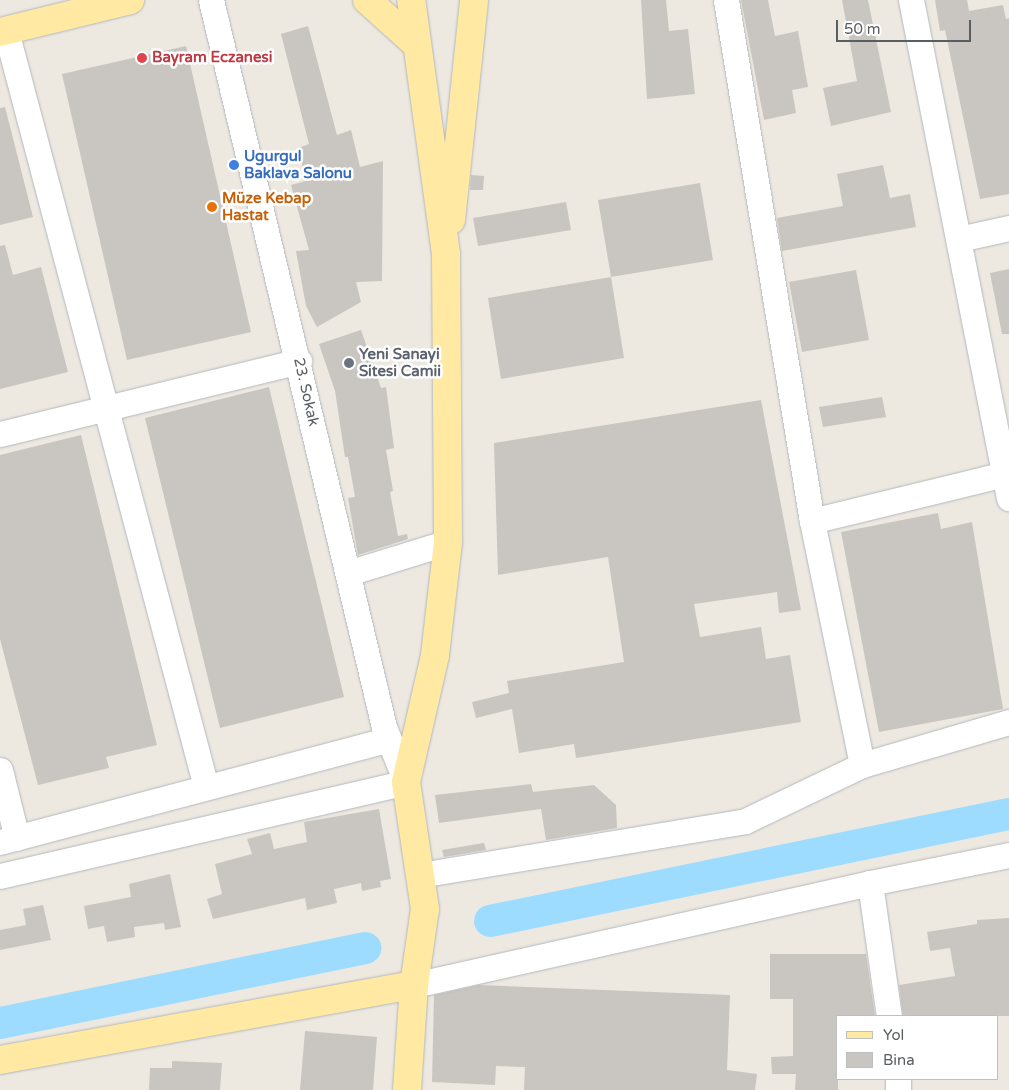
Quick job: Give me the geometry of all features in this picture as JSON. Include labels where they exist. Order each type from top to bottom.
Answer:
[{"type":"main road","points":[[3,32],[130,0]]},
{"type":"main road","points":[[367,0],[417,45]]},
{"type":"main road","points":[[410,0],[446,254]]},
{"type":"main road","points":[[408,1090],[414,986],[425,909],[406,782],[435,655],[448,542],[446,254],[474,11],[490,0]]},
{"type":"main road","points":[[0,1060],[414,986]]},
{"type":"street","name":"23. Sokak","points":[[211,0],[389,739],[406,782]]},
{"type":"street","points":[[726,0],[812,521],[862,765]]},
{"type":"street","points":[[812,521],[1007,486],[911,0]]},
{"type":"street","points":[[3,32],[106,408],[206,788]]},
{"type":"street","points":[[959,239],[1009,228]]},
{"type":"street","points":[[0,434],[299,361]]},
{"type":"street","points":[[348,573],[448,542]]},
{"type":"street","points":[[420,875],[745,821],[862,765],[1009,722]]},
{"type":"street","points":[[0,770],[9,840],[389,739]]},
{"type":"street","points":[[0,876],[406,782]]},
{"type":"street","points":[[414,986],[870,883],[1009,856]]},
{"type":"street","points":[[870,883],[889,1015]]},
{"type":"building","points":[[641,0],[666,0],[669,31],[688,29],[695,94],[647,99]]},
{"type":"building","points":[[741,0],[768,0],[775,36],[798,31],[808,87],[792,90],[796,113],[764,120]]},
{"type":"building","points":[[842,0],[868,0],[891,112],[831,126],[823,88],[857,81]]},
{"type":"building","points":[[935,0],[967,0],[969,11],[1003,5],[1006,19],[1009,18],[1009,194],[980,199],[945,30],[940,31]]},
{"type":"building","points":[[308,26],[337,135],[351,130],[360,167],[383,161],[382,281],[356,282],[361,302],[317,327],[306,306],[296,251],[309,250],[291,185],[306,181],[298,148],[309,144],[281,34]]},
{"type":"building","points":[[186,46],[251,332],[127,360],[62,74]]},
{"type":"building","points":[[5,107],[33,217],[0,225],[0,108]]},
{"type":"building","points":[[883,165],[890,198],[910,194],[916,227],[782,251],[777,218],[843,206],[837,174]]},
{"type":"building","points":[[471,175],[484,176],[483,190],[470,190]]},
{"type":"building","points":[[700,183],[713,260],[611,277],[598,200]]},
{"type":"building","points":[[566,202],[571,230],[478,246],[473,218]]},
{"type":"building","points":[[5,245],[13,275],[41,267],[68,372],[0,389],[0,246]]},
{"type":"building","points":[[1009,269],[1009,334],[1002,334],[990,273]]},
{"type":"building","points":[[856,270],[869,340],[802,352],[789,282]]},
{"type":"building","points":[[611,277],[624,358],[501,379],[488,298]]},
{"type":"building","points":[[361,330],[381,388],[386,387],[394,448],[386,450],[393,491],[390,492],[398,536],[407,534],[408,539],[358,555],[348,498],[355,497],[348,457],[345,457],[335,391],[319,344]]},
{"type":"building","points":[[269,387],[344,697],[220,728],[145,418]]},
{"type":"building","points":[[882,397],[886,417],[823,427],[819,407]]},
{"type":"building","points":[[761,400],[801,610],[779,613],[777,592],[694,604],[700,637],[761,627],[766,659],[790,655],[801,722],[576,758],[574,744],[519,753],[512,709],[476,718],[472,702],[509,693],[507,681],[624,662],[608,557],[498,575],[494,443]]},
{"type":"building","points":[[81,435],[157,745],[106,757],[109,768],[38,785],[0,639],[0,455]]},
{"type":"building","points":[[938,513],[941,529],[972,522],[1003,709],[879,732],[841,532]]},
{"type":"building","points":[[531,784],[533,792],[594,785],[616,805],[617,828],[546,840],[541,809],[439,823],[435,795]]},
{"type":"building","points":[[379,809],[391,879],[380,881],[381,887],[362,891],[361,883],[334,889],[337,903],[307,910],[305,898],[213,919],[207,899],[222,894],[215,864],[252,854],[247,839],[270,833],[274,849],[307,842],[304,822]]},
{"type":"building","points":[[484,843],[486,850],[444,857],[442,850]]},
{"type":"building","points":[[170,874],[181,927],[165,930],[164,923],[134,927],[135,937],[107,942],[104,926],[88,929],[84,906],[131,897],[129,884]]},
{"type":"building","points":[[43,905],[51,940],[0,950],[0,930],[26,925],[23,909]]},
{"type":"building","points":[[1009,918],[1009,1016],[903,1015],[899,985],[955,976],[950,948],[930,951],[927,932],[977,924],[977,920]]},
{"type":"building","points":[[770,954],[866,954],[875,1015],[836,1015],[836,1080],[838,1080],[838,1090],[795,1090],[796,1074],[772,1074],[771,1057],[793,1056],[793,999],[770,999]]},
{"type":"building","points":[[479,985],[730,995],[727,1070],[757,1074],[755,1090],[524,1090],[525,1067],[496,1066],[495,1085],[432,1082],[434,995]]},
{"type":"building","points":[[305,1031],[377,1037],[373,1090],[300,1090]]},
{"type":"building","points":[[172,1061],[222,1063],[220,1090],[149,1090],[150,1068],[172,1068]]},
{"type":"waterway","points":[[490,921],[1009,814]]},
{"type":"waterway","points":[[0,1023],[365,948]]},
{"type":"place","name":"Bayram Eczanesi","points":[[142,58]]},
{"type":"place","name":"Ugurgul Baklava Salonu","points":[[234,165]]},
{"type":"place","name":"Müze Kebap Hastat","points":[[212,207]]},
{"type":"place","name":"Yeni Sanayi Sitesi Camii","points":[[349,363]]}]
